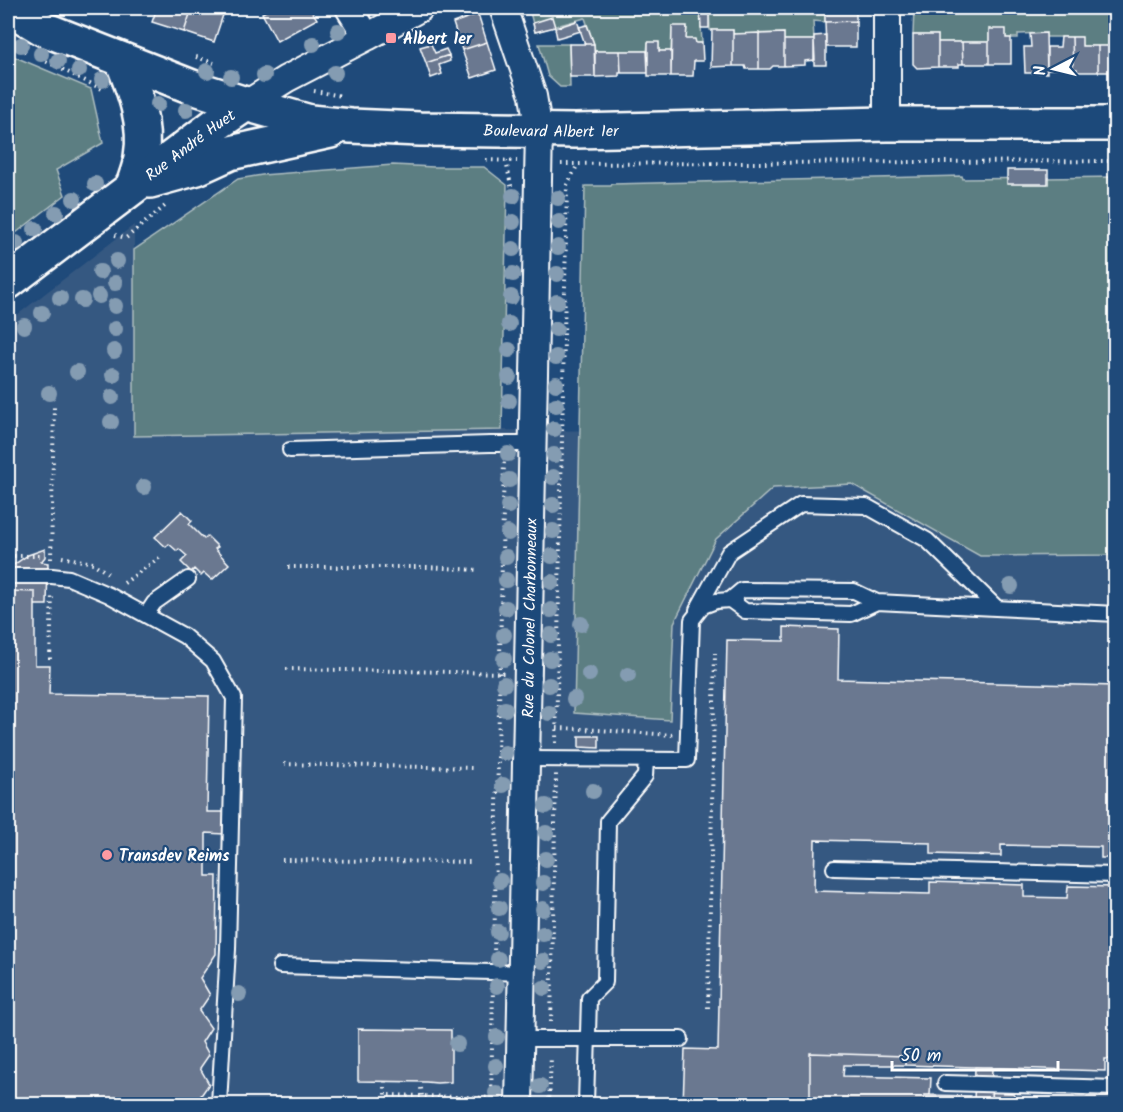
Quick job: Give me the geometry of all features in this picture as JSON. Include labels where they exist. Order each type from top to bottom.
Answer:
[{"type":"main road","name":"Boulevard Albert 1er","points":[[9,8],[44,29],[192,87],[310,122],[349,111],[420,129],[539,131],[887,124],[1116,124]]},
{"type":"main road","name":"Rue André Huet","points":[[122,60],[138,106],[142,130],[141,156],[134,185]]},
{"type":"main road","name":"Rue André Huet","points":[[8,282],[214,125],[246,104]]},
{"type":"main road","points":[[134,185],[197,168],[230,153],[349,111]]},
{"type":"street","points":[[349,8],[367,37]]},
{"type":"street","points":[[246,104],[278,84],[420,8]]},
{"type":"street","name":"Rue du Colonel Charbonneaux","points":[[503,8],[533,96],[539,131],[519,1102]]},
{"type":"street","points":[[887,8],[887,124]]},
{"type":"lane","points":[[290,450],[533,444]]},
{"type":"lane","points":[[526,759],[687,760],[692,620],[729,552],[801,504],[866,506],[927,540],[997,608]]},
{"type":"lane","points":[[8,576],[69,578],[109,595],[184,636],[213,661],[234,698],[228,950],[219,1104]]},
{"type":"lane","points":[[146,615],[154,603],[188,579]]},
{"type":"lane","points":[[692,620],[703,606],[716,601],[730,600],[742,590],[854,591],[877,602],[1116,614]]},
{"type":"lane","points":[[730,600],[745,611],[851,614],[877,602]]},
{"type":"lane","points":[[586,1104],[589,998],[605,982],[608,821],[645,776],[646,760]]},
{"type":"lane","points":[[834,868],[1116,875]]},
{"type":"lane","points":[[280,966],[522,973]]},
{"type":"lane","points":[[521,1039],[681,1039]]},
{"type":"lane","points":[[945,1083],[1116,1088]]},
{"type":"path","points":[[189,54],[222,66]]},
{"type":"path","points":[[278,84],[349,111]]},
{"type":"path","points":[[836,163],[1116,161]]},
{"type":"path","points":[[549,1104],[567,184],[578,164]]},
{"type":"path","points":[[50,658],[54,406]]},
{"type":"path","points":[[490,1104],[505,444]]},
{"type":"path","points":[[123,583],[162,556]]},
{"type":"path","points":[[288,567],[427,567],[478,570]]},
{"type":"path","points":[[708,1008],[715,653]]},
{"type":"path","points":[[286,669],[528,674]]},
{"type":"path","points":[[557,728],[712,739]]},
{"type":"path","points":[[284,764],[475,768]]},
{"type":"path","points":[[282,860],[474,862]]},
{"type":"path","points":[[385,1081],[385,1095],[491,1098],[519,1102]]},
{"type":"path","points":[[421,1088],[422,1096]]},
{"type":"shaded area","points":[[134,225],[134,436],[502,430],[1115,425],[1115,1104],[8,1104],[8,322]]},
{"type":"green space","points":[[529,8],[700,8],[702,43],[686,39],[687,27],[672,27],[671,51],[659,51],[659,43],[648,43],[647,51],[595,51],[585,18],[535,32]]},
{"type":"green space","points":[[709,8],[825,8],[825,22],[813,21],[814,40],[784,40],[784,33],[733,34],[733,30],[710,30]]},
{"type":"green space","points":[[914,8],[1115,8],[1115,46],[1082,46],[1081,37],[1046,37],[1046,33],[1018,34],[1018,38],[1006,38],[989,29],[989,42],[938,42],[938,35],[913,35]]},
{"type":"green space","points":[[539,44],[569,44],[570,87],[560,87],[548,76]]},
{"type":"green space","points":[[8,54],[91,89],[103,143],[56,170],[65,195],[8,239]]},
{"type":"green space","points":[[393,165],[484,167],[507,185],[502,430],[134,436],[134,250],[238,179],[262,175]]},
{"type":"green space","points":[[962,176],[963,179],[1115,177],[1115,555],[980,556],[852,484],[773,488],[716,539],[674,623],[670,720],[574,713],[585,186]]},
{"type":"building","points":[[157,8],[192,8],[184,32],[152,22]]},
{"type":"building","points":[[192,8],[209,8],[224,12],[214,42],[184,32]]},
{"type":"building","points":[[272,8],[310,8],[317,19],[277,41],[262,13]]},
{"type":"building","points":[[674,8],[700,8],[701,13],[673,14]]},
{"type":"building","points":[[700,8],[709,8],[709,28],[701,28]]},
{"type":"building","points":[[825,8],[856,8],[856,21],[825,22]]},
{"type":"building","points":[[478,14],[487,42],[462,50],[453,23]]},
{"type":"building","points":[[552,17],[555,27],[535,32],[533,23]]},
{"type":"building","points":[[577,21],[581,31],[557,38],[555,28]]},
{"type":"building","points":[[856,21],[856,47],[826,47],[825,22]]},
{"type":"building","points":[[587,25],[594,44],[585,44],[579,27]]},
{"type":"building","points":[[672,26],[687,26],[686,39],[695,39],[696,43],[702,43],[703,61],[694,61],[693,76],[671,76]]},
{"type":"building","points":[[989,29],[1006,29],[1006,38],[1011,38],[1011,64],[989,64]]},
{"type":"building","points":[[712,30],[733,30],[733,66],[711,67]]},
{"type":"building","points":[[759,33],[759,69],[733,66],[733,34]]},
{"type":"building","points":[[784,33],[784,66],[759,69],[759,34]]},
{"type":"building","points":[[1046,33],[1047,73],[1025,73],[1024,47],[1031,47],[1030,34]]},
{"type":"building","points":[[826,35],[826,65],[814,65],[814,36]]},
{"type":"building","points":[[913,35],[938,35],[938,67],[917,68],[913,64]]},
{"type":"building","points":[[1061,37],[1072,37],[1073,69],[1047,69],[1047,47],[1060,47]]},
{"type":"building","points":[[1072,37],[1082,37],[1082,46],[1098,46],[1098,72],[1077,72],[1077,69],[1073,69]]},
{"type":"building","points":[[784,40],[814,40],[815,60],[805,61],[805,65],[784,66]]},
{"type":"building","points":[[487,42],[496,70],[472,78],[462,50]]},
{"type":"building","points":[[648,42],[659,42],[659,51],[671,51],[671,76],[648,76]]},
{"type":"building","points":[[938,42],[962,42],[963,64],[959,64],[959,67],[938,67]]},
{"type":"building","points":[[962,42],[989,42],[989,64],[963,64]]},
{"type":"building","points":[[431,44],[435,53],[446,49],[449,55],[426,63],[420,47]]},
{"type":"building","points":[[569,44],[594,44],[595,77],[570,77]]},
{"type":"building","points":[[1098,46],[1116,46],[1116,72],[1098,72]]},
{"type":"building","points":[[595,51],[620,51],[621,73],[619,76],[595,77]]},
{"type":"building","points":[[620,51],[647,51],[648,73],[621,73]]},
{"type":"building","points":[[449,55],[450,61],[439,65],[442,74],[431,78],[426,63]]},
{"type":"building","points":[[1007,170],[1048,170],[1048,184],[1007,184]]},
{"type":"building","points":[[182,511],[192,521],[189,524],[204,539],[207,536],[218,547],[215,549],[229,564],[212,580],[204,573],[201,576],[194,569],[191,572],[181,562],[187,556],[169,544],[166,547],[155,537]]},
{"type":"building","points":[[45,549],[45,557],[41,562],[48,563],[47,605],[35,605],[35,592],[8,591],[8,569],[28,555]]},
{"type":"building","name":"Transdev Reims","points":[[8,591],[35,592],[35,665],[50,665],[49,694],[209,696],[207,812],[224,812],[224,834],[206,833],[206,876],[217,876],[216,954],[200,978],[210,995],[199,1011],[211,1028],[202,1042],[209,1055],[200,1068],[209,1084],[197,1101],[198,1104],[8,1104]]},
{"type":"building","points":[[784,627],[839,629],[838,679],[1116,686],[1116,858],[1101,858],[1101,847],[1001,845],[1001,856],[931,854],[931,843],[815,840],[814,891],[930,894],[930,882],[1024,885],[1024,897],[1067,898],[1068,886],[1116,887],[1116,1059],[1105,1059],[1105,1071],[905,1065],[905,1056],[810,1053],[810,1104],[683,1104],[685,1049],[718,1050],[727,640],[784,641]]},
{"type":"building","points":[[579,736],[599,736],[599,748],[579,747]]},
{"type":"building","points":[[358,1029],[451,1030],[451,1082],[358,1081]]},
{"type":"building","points":[[810,1053],[905,1056],[905,1065],[844,1065],[843,1076],[931,1078],[930,1095],[924,1095],[924,1104],[810,1104]]},
{"type":"building","points":[[975,1067],[992,1067],[991,1104],[974,1104]]},
{"type":"building","points":[[992,1079],[1014,1080],[1014,1104],[991,1104]]},
{"type":"building","points":[[924,1095],[970,1096],[970,1104],[924,1104]]},
{"type":"place","name":"Albert 1er","points":[[391,38]]},
{"type":"place","name":"Transdev Reims","points":[[107,855]]}]
